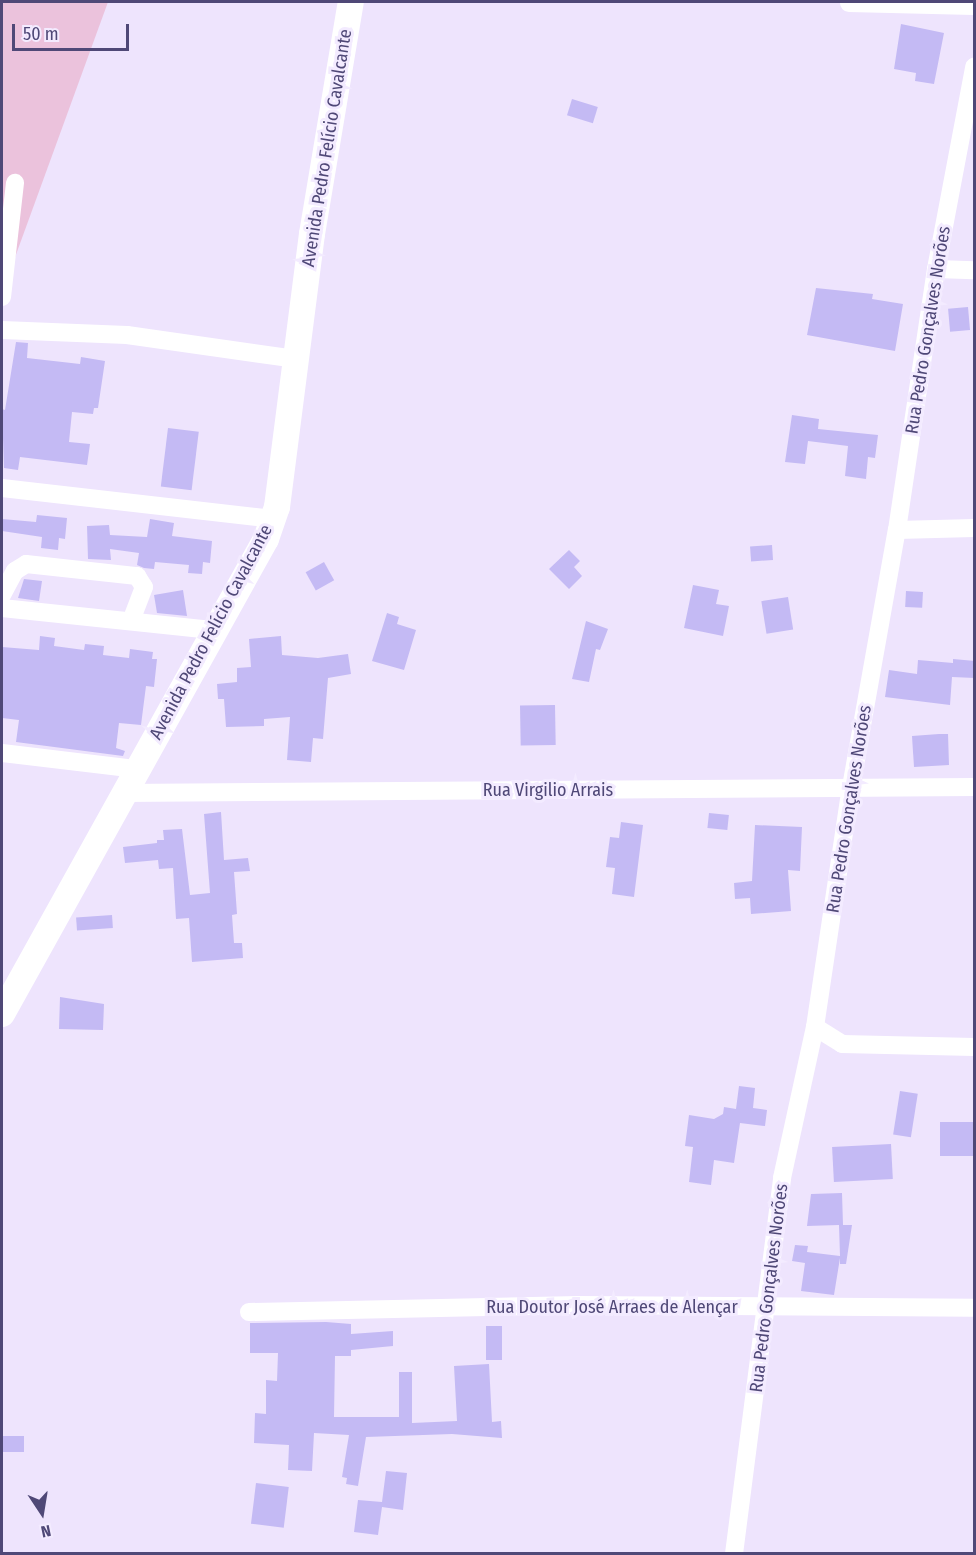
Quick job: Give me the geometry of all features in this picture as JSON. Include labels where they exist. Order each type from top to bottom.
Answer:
[{"type":"street","name":"Avenida Pedro Felício Cavalcante","points":[[2,1014],[212,630],[266,539],[273,519],[294,359],[351,2]]},
{"type":"street","points":[[849,3],[975,6]]},
{"type":"street","name":"Rua Pedro Gonçalves Norões","points":[[731,1550],[767,1308],[782,1178],[815,1027],[851,787],[897,530],[936,269],[975,67]]},
{"type":"street","points":[[2,297],[4,240],[15,183]]},
{"type":"street","points":[[936,269],[975,270]]},
{"type":"street","points":[[2,330],[127,335],[294,359]]},
{"type":"street","points":[[2,488],[273,519]]},
{"type":"street","points":[[897,530],[975,528]]},
{"type":"street","points":[[2,595],[15,571],[26,564],[137,576],[144,587],[131,621]]},
{"type":"street","points":[[2,608],[212,630]]},
{"type":"street","points":[[2,753],[137,769]]},
{"type":"street","name":"Rua Virgilio Arrais","points":[[122,793],[975,787]]},
{"type":"street","points":[[815,1027],[833,1042],[850,1045],[975,1047]]},
{"type":"street","name":"Rua Doutor José Arraes de Alençar","points":[[249,1312],[579,1305],[975,1308]]},
{"type":"shaded area","points":[[2,2],[108,2],[2,293]]},
{"type":"building","points":[[901,24],[944,33],[934,84],[915,81],[916,73],[894,69]]},
{"type":"building","points":[[572,99],[598,107],[593,123],[567,115]]},
{"type":"building","points":[[816,288],[873,294],[872,299],[903,304],[895,351],[807,335]]},
{"type":"building","points":[[968,307],[970,330],[950,332],[948,309]]},
{"type":"building","points":[[16,342],[28,343],[27,358],[80,364],[81,357],[105,361],[98,408],[94,408],[93,414],[72,412],[69,442],[90,444],[87,465],[20,457],[18,470],[4,468],[2,409],[5,410]]},
{"type":"building","points":[[792,415],[819,419],[818,429],[878,435],[875,458],[868,457],[866,479],[845,476],[848,446],[808,441],[805,464],[785,462]]},
{"type":"building","points":[[168,428],[199,432],[192,490],[161,487]]},
{"type":"building","points":[[37,515],[67,518],[65,539],[59,538],[58,550],[41,548],[42,537],[2,531],[2,519],[36,522]]},
{"type":"building","points":[[150,519],[174,523],[172,536],[212,541],[210,563],[203,562],[202,574],[188,573],[189,565],[155,562],[154,569],[144,568],[137,565],[139,553],[110,549],[111,560],[88,559],[87,526],[109,525],[110,535],[147,537]]},
{"type":"building","points":[[772,545],[773,560],[751,561],[750,547]]},
{"type":"building","points":[[569,550],[580,561],[574,567],[582,576],[569,589],[549,569]]},
{"type":"building","points":[[324,562],[334,580],[316,591],[306,572]]},
{"type":"building","points":[[24,579],[42,581],[39,601],[18,598]]},
{"type":"building","points":[[693,585],[719,590],[716,604],[729,606],[723,636],[684,628]]},
{"type":"building","points":[[183,590],[187,616],[157,613],[154,595]]},
{"type":"building","points":[[906,591],[923,592],[922,608],[905,607]]},
{"type":"building","points":[[788,597],[793,630],[766,634],[761,601]]},
{"type":"building","points":[[387,613],[399,617],[397,624],[416,630],[404,670],[372,661]]},
{"type":"building","points":[[586,621],[608,629],[600,650],[596,649],[589,682],[572,679]]},
{"type":"building","points":[[40,636],[55,638],[54,646],[84,650],[85,644],[104,646],[103,655],[129,658],[130,649],[153,652],[152,659],[157,659],[154,687],[146,686],[141,725],[119,723],[116,748],[125,751],[123,756],[16,742],[19,720],[2,718],[2,647],[39,650]]},
{"type":"building","points":[[281,636],[282,655],[318,658],[348,654],[351,674],[328,678],[323,739],[313,738],[311,762],[287,760],[290,717],[264,719],[264,726],[226,727],[224,699],[218,699],[217,684],[237,682],[237,668],[251,667],[249,639]]},
{"type":"building","points":[[953,659],[975,661],[975,678],[952,677],[950,705],[885,697],[889,670],[917,674],[918,660],[953,663]]},
{"type":"building","points":[[555,705],[556,745],[521,746],[520,706]]},
{"type":"building","points":[[948,734],[949,765],[914,767],[912,736]]},
{"type":"building","points":[[221,812],[224,860],[248,858],[250,871],[234,872],[237,914],[232,915],[234,943],[242,943],[243,958],[192,962],[189,918],[176,919],[173,868],[159,869],[158,860],[125,863],[123,847],[157,843],[157,840],[164,840],[163,830],[182,829],[190,895],[210,893],[204,814]]},
{"type":"building","points":[[709,813],[729,815],[727,830],[707,828]]},
{"type":"building","points":[[621,822],[643,825],[634,897],[612,894],[615,868],[606,867],[610,837],[619,838]]},
{"type":"building","points":[[755,825],[802,827],[800,871],[788,870],[791,911],[751,914],[750,898],[735,899],[734,883],[752,881]]},
{"type":"building","points":[[112,915],[113,928],[77,930],[76,918]]},
{"type":"building","points":[[60,997],[104,1004],[103,1030],[59,1029]]},
{"type":"building","points":[[739,1086],[755,1088],[753,1108],[767,1110],[765,1126],[740,1123],[734,1163],[714,1160],[711,1185],[689,1182],[693,1147],[685,1146],[689,1115],[714,1119],[723,1114],[724,1107],[736,1109]]},
{"type":"building","points":[[900,1091],[918,1094],[911,1137],[893,1134]]},
{"type":"building","points":[[940,1122],[974,1122],[974,1156],[940,1156]]},
{"type":"building","points":[[891,1144],[893,1179],[834,1182],[832,1147]]},
{"type":"building","points":[[842,1193],[843,1225],[852,1225],[846,1264],[840,1264],[840,1258],[834,1295],[801,1291],[805,1263],[792,1261],[795,1245],[808,1246],[807,1252],[840,1256],[839,1225],[807,1226],[811,1194]]},
{"type":"building","points":[[250,1323],[351,1324],[351,1334],[393,1331],[393,1346],[351,1350],[351,1356],[335,1356],[334,1417],[399,1417],[399,1372],[412,1372],[412,1423],[457,1421],[454,1366],[489,1364],[492,1422],[501,1421],[502,1438],[452,1434],[366,1437],[358,1486],[346,1484],[347,1478],[342,1477],[349,1435],[314,1433],[312,1471],[288,1470],[289,1445],[254,1443],[255,1413],[266,1414],[266,1380],[277,1381],[278,1353],[250,1353]]},
{"type":"building","points":[[486,1326],[502,1326],[502,1360],[486,1360]]},
{"type":"building","points":[[2,1436],[24,1436],[24,1452],[2,1452]]},
{"type":"building","points":[[386,1471],[407,1473],[403,1510],[382,1507],[378,1535],[354,1532],[358,1500],[382,1502]]},
{"type":"building","points":[[256,1483],[289,1487],[284,1528],[251,1524]]}]
